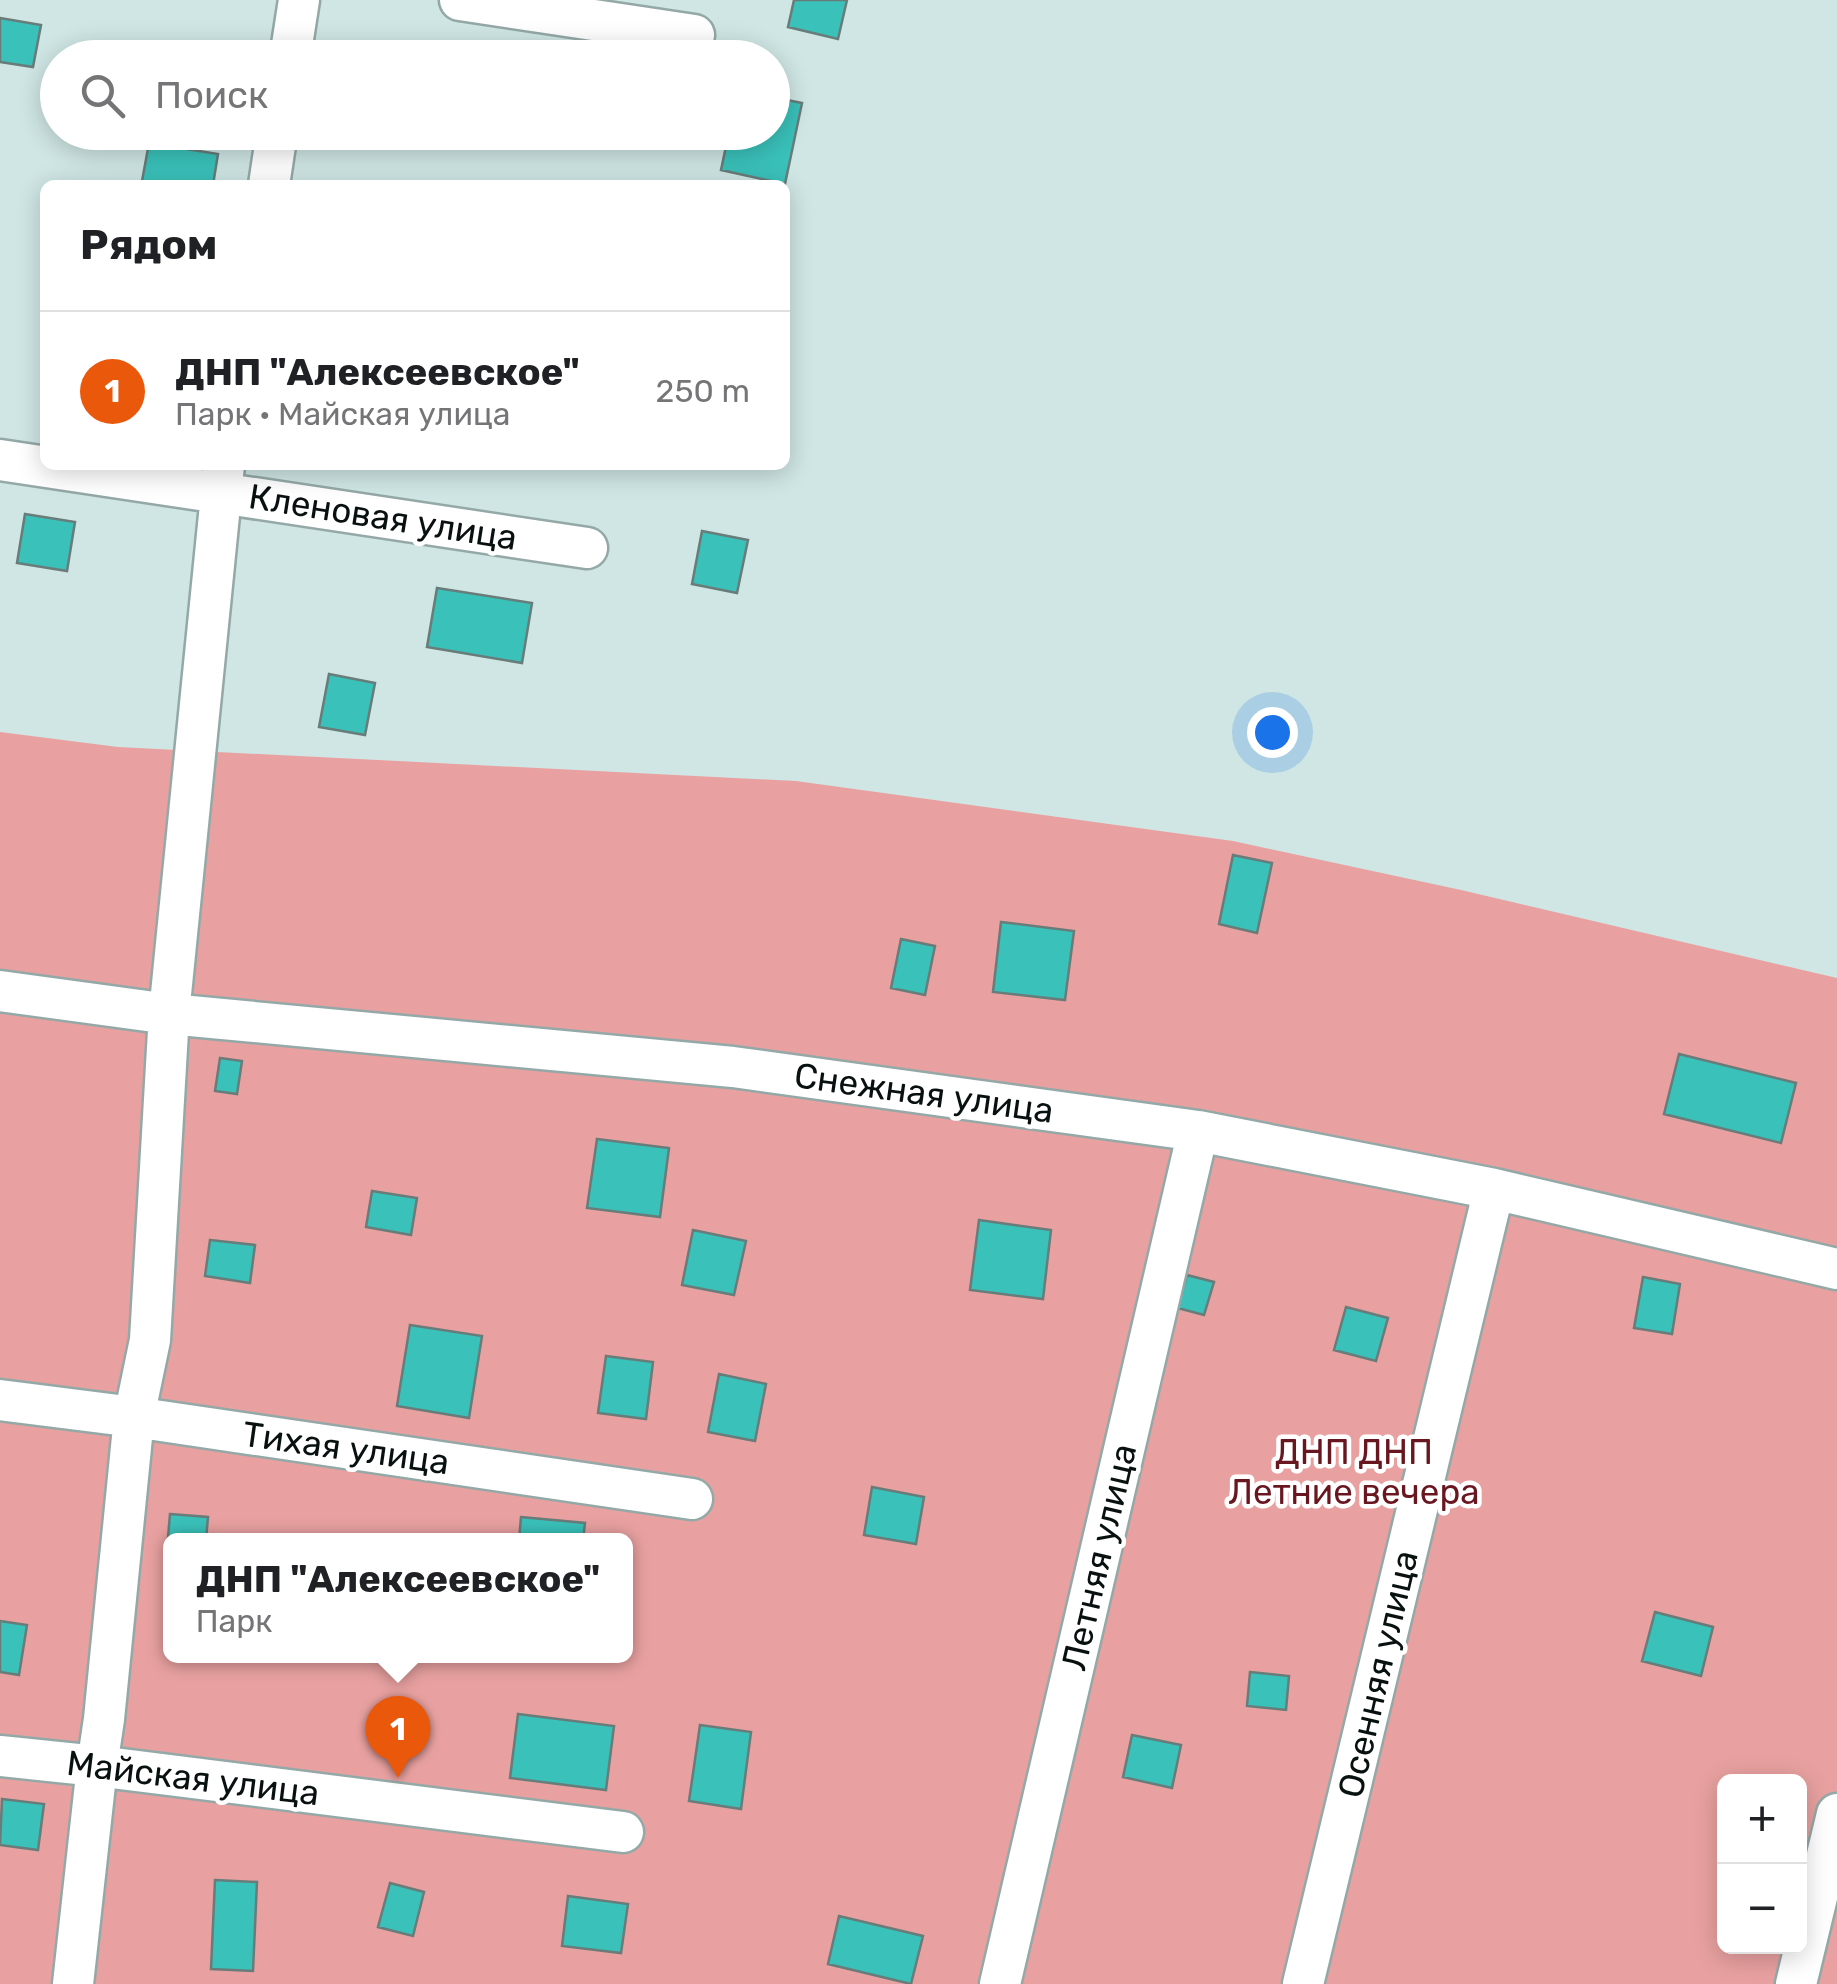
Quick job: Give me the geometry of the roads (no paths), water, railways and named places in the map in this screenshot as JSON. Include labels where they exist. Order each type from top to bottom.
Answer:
[{"type":"street","points":[[293,40],[299,0]]},
{"type":"street","points":[[460,0],[694,35]]},
{"type":"street","points":[[270,180],[275,150]]},
{"type":"street","name":"Кленовая улица","points":[[0,460],[40,463]]},
{"type":"street","name":"Кленовая улица","points":[[117,470],[222,479],[588,548]]},
{"type":"street","points":[[73,1984],[134,1417],[150,1340],[169,1014],[222,479]]},
{"type":"street","name":"Снежная улица","points":[[0,991],[169,1014],[733,1067],[1198,1131],[1494,1189],[1837,1269]]},
{"type":"street","name":"Летняя улица","points":[[1000,1984],[1198,1131]]},
{"type":"street","name":"Осенняя улица","points":[[1304,1984],[1494,1189]]},
{"type":"street","name":"Тихая улица","points":[[0,1400],[692,1499]]},
{"type":"street","name":"Майская улица","points":[[0,1756],[623,1832]]},
{"type":"street","points":[[1796,1984],[1837,1814]]},
{"type":"place","name":"ДНП \"Алексеевское\"","points":[[398,1778]]},
{"type":"park label","name":"ДНП ДНП Летние вечера","points":[[1354,1472]]}]
